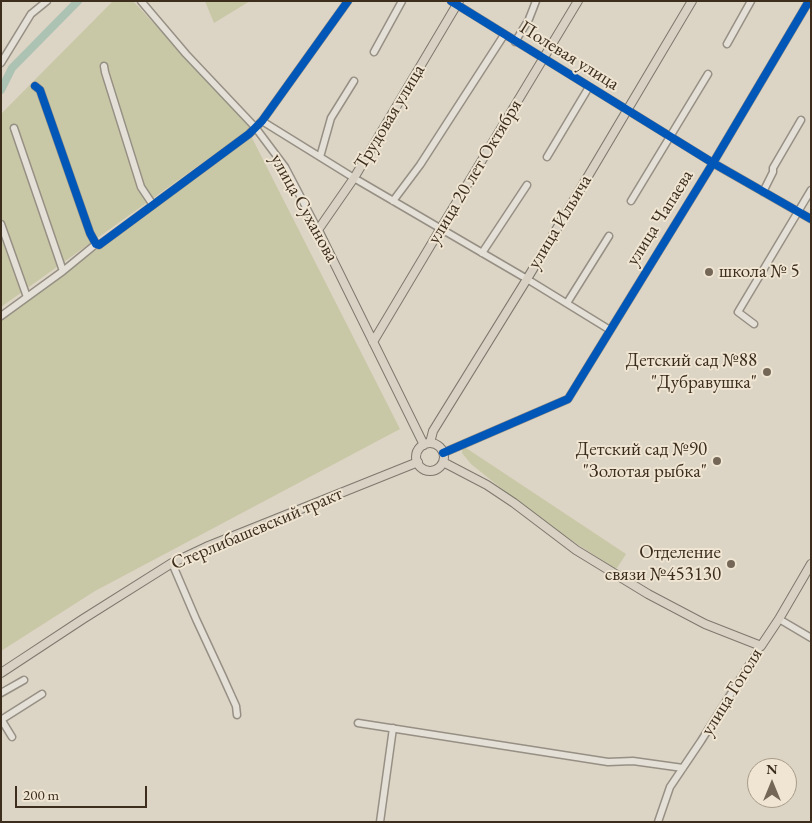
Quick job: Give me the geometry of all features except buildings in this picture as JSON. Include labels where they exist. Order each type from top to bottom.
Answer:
[{"type":"main road","name":"улица 20 лет Октября","points":[[373,342],[578,1]]},
{"type":"main road","name":"улица Ильича","points":[[427,444],[433,431],[527,279],[692,1]]},
{"type":"main road","name":"Трудовая улица","points":[[318,230],[354,178],[456,2]]},
{"type":"main road","name":"улица Суханова","points":[[318,230],[373,342],[427,444]]},
{"type":"main road","points":[[427,444],[438,446],[443,452],[444,462],[438,469],[429,471],[421,468],[416,455],[427,444]]},
{"type":"main road","name":"Стерлибашевский тракт","points":[[1,672],[172,563],[214,544],[418,462]]},
{"type":"main road","points":[[444,462],[488,485],[576,550],[648,594],[705,624],[761,646]]},
{"type":"main road","name":"улица Гоголя","points":[[761,646],[811,564]]},
{"type":"street","points":[[1,63],[31,14],[47,1]]},
{"type":"street","name":"улица Суханова","points":[[140,1],[255,128],[285,167],[318,230]]},
{"type":"street","points":[[1,316],[63,271],[96,244],[99,245],[249,134],[262,121],[348,1]]},
{"type":"street","points":[[374,52],[402,1]]},
{"type":"street","name":"Полевая улица","points":[[515,42],[536,1]]},
{"type":"street","points":[[727,44],[751,1]]},
{"type":"street","name":"Полевая улица","points":[[456,2],[515,42],[712,163],[811,219]]},
{"type":"street","name":"улица Чапаева","points":[[443,452],[568,399],[808,3]]},
{"type":"street","name":"Полевая улица","points":[[393,201],[420,165],[504,35]]},
{"type":"street","points":[[104,66],[141,187],[153,205]]},
{"type":"street","points":[[632,201],[708,74]]},
{"type":"street","points":[[320,157],[331,118],[354,80]]},
{"type":"street","points":[[35,86],[40,90],[90,234],[96,244]]},
{"type":"street","name":"Полевая улица","points":[[547,157],[589,87]]},
{"type":"street","points":[[763,192],[773,172],[773,168],[801,120]]},
{"type":"street","points":[[262,121],[610,330]]},
{"type":"street","points":[[14,128],[63,271]]},
{"type":"street","points":[[482,253],[526,185]]},
{"type":"street","points":[[754,324],[738,312],[811,190]]},
{"type":"street","points":[[1,224],[26,297]]},
{"type":"street","points":[[567,304],[609,236]]},
{"type":"street","points":[[172,563],[236,706],[237,715]]},
{"type":"street","points":[[779,619],[811,638]]},
{"type":"street","name":"улица Гоголя","points":[[658,822],[670,787],[761,646]]},
{"type":"street","points":[[1,693],[24,680]]},
{"type":"street","points":[[12,737],[1,720],[42,694]]},
{"type":"street","points":[[358,723],[608,762],[633,761],[683,768]]},
{"type":"street","points":[[380,822],[393,728]]},
{"type":"green space","points":[[113,1],[133,1],[251,128],[1,307],[1,114]]},
{"type":"green space","points":[[205,1],[250,1],[214,23]]},
{"type":"green space","points":[[251,136],[400,429],[95,591],[1,651],[1,320]]},
{"type":"green space","points":[[463,446],[626,554],[617,568],[614,568],[571,540],[527,509],[471,464],[462,453]]},
{"type":"waterway","points":[[1,90],[12,68],[78,1]]},
{"type":"cycle path","points":[[35,86],[40,90],[90,233],[96,244],[99,245],[249,134],[262,121],[348,1]]},
{"type":"cycle path","points":[[451,1],[713,163],[811,219]]},
{"type":"cycle path","points":[[443,453],[568,399],[713,163],[809,1]]},
{"type":"place","name":"школа № 5","points":[[709,272]]},
{"type":"place","name":"Детский сад №88 \"Дубравушка\"","points":[[767,372]]},
{"type":"place","name":"Детский сад №90 \"Золотая рыбка\"","points":[[717,461]]},
{"type":"place","name":"Отделение связи №453130","points":[[731,564]]}]
